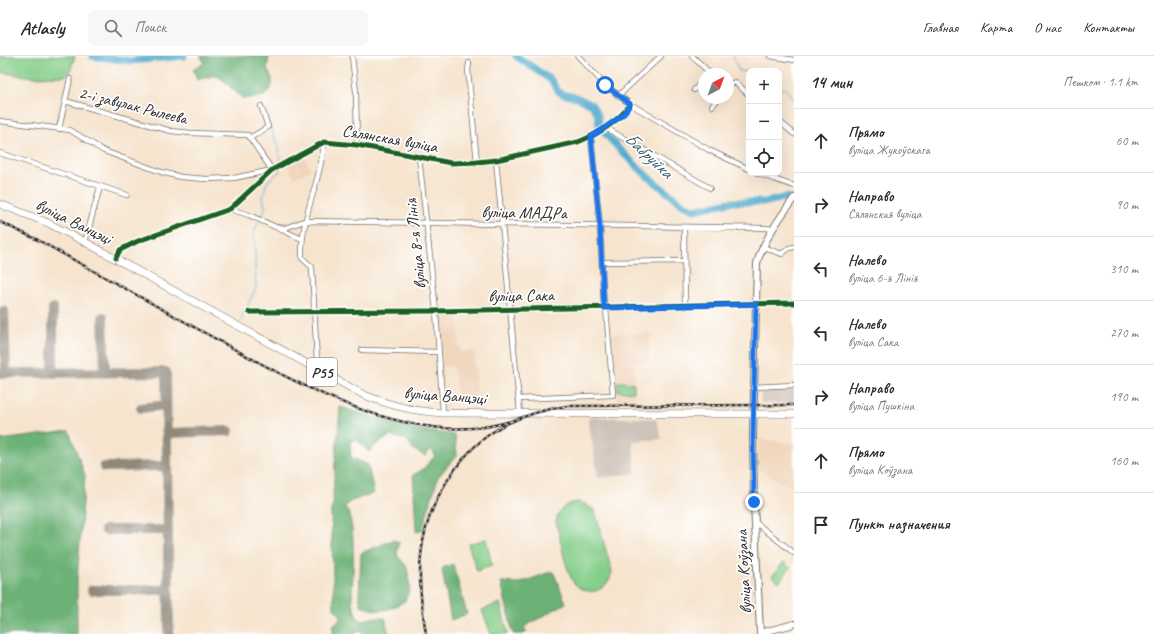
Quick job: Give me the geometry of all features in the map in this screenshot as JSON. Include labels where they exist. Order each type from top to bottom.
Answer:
[{"type":"main road","name":"вуліца Ванцэці","points":[[0,204],[48,223],[116,258],[364,395],[391,406],[418,411],[443,412],[794,414]]},
{"type":"street","points":[[352,56],[356,92],[357,145]]},
{"type":"street","points":[[578,56],[618,96],[630,104],[709,150],[746,168]]},
{"type":"street","points":[[618,96],[661,56]]},
{"type":"street","points":[[692,56],[704,68]]},
{"type":"street","points":[[770,56],[794,60]]},
{"type":"street","points":[[469,63],[468,70],[477,162]]},
{"type":"street","name":"2-і завулак Рылеева","points":[[59,129],[70,79]]},
{"type":"street","points":[[734,82],[746,92]]},
{"type":"street","points":[[694,90],[698,86]]},
{"type":"street","name":"2-і завулак Рылеева","points":[[65,101],[171,131],[248,135],[250,138]]},
{"type":"street","name":"Сялянская вуліца","points":[[116,258],[120,250],[138,241],[230,209],[272,170],[324,142],[357,145],[451,163],[496,160],[578,142],[591,137],[624,114],[630,104]]},
{"type":"street","points":[[0,120],[70,130],[104,151],[161,172],[181,177],[206,179],[234,178],[259,174],[272,170],[250,138],[268,127],[261,106]]},
{"type":"street","points":[[782,124],[794,134]]},
{"type":"street","points":[[606,128],[710,188]]},
{"type":"street","points":[[518,399],[613,395],[605,308],[600,227],[591,137]]},
{"type":"street","points":[[315,368],[317,362],[312,267],[302,258],[302,239],[304,222],[323,162],[324,142]]},
{"type":"street","points":[[0,153],[127,195]]},
{"type":"street","name":"вуліца 8-я Лінія","points":[[419,157],[436,311],[443,412]]},
{"type":"street","points":[[496,160],[520,413]]},
{"type":"street","points":[[766,176],[794,186]]},
{"type":"street","points":[[85,242],[100,186]]},
{"type":"street","name":"вуліца Коўзана","points":[[794,198],[772,230],[763,246],[757,263],[754,387],[755,522],[759,633],[794,624]]},
{"type":"street","points":[[230,209],[249,214],[302,239]]},
{"type":"street","name":"вуліца МАДРа","points":[[276,227],[285,228],[304,222],[767,228],[772,230]]},
{"type":"street","points":[[684,227],[685,306]]},
{"type":"street","points":[[763,246],[782,254],[789,248],[794,247]]},
{"type":"street","points":[[602,262],[684,261]]},
{"type":"street","name":"вуліца Сака","points":[[249,312],[314,310],[436,311],[510,308],[605,308],[794,303]]},
{"type":"street","points":[[362,350],[439,352]]},
{"type":"street","points":[[754,387],[794,385]]},
{"type":"street","points":[[755,522],[794,553]]},
{"type":"shaded area","points":[[305,157],[311,170],[294,178],[288,165]]},
{"type":"shaded area","points":[[458,313],[460,352],[474,352],[477,401],[457,400],[453,366],[443,367],[438,314]]},
{"type":"shaded area","points":[[651,333],[652,338],[649,338],[650,362],[634,362],[635,400],[616,400],[612,334]]},
{"type":"shaded area","points":[[794,388],[794,403],[761,403],[761,390]]},
{"type":"shaded area","points":[[588,417],[656,419],[662,439],[633,441],[635,473],[598,478]]},
{"type":"shaded area","points":[[759,439],[794,444],[794,489],[758,469]]},
{"type":"green space","points":[[0,56],[75,56],[70,72],[65,76],[32,77],[0,72]]},
{"type":"green space","points":[[200,56],[269,56],[267,69],[272,78],[272,86],[264,96],[243,99],[222,79],[215,75],[197,80],[193,68],[202,65],[204,62]]},
{"type":"green space","points":[[617,382],[634,383],[634,392],[618,391]]},
{"type":"green space","points":[[340,407],[415,429],[455,435],[457,455],[438,477],[422,531],[416,532],[413,475],[422,470],[435,456],[432,449],[425,456],[414,450],[407,440],[390,436],[378,443],[369,452],[357,440],[350,441],[351,457],[368,465],[374,493],[349,502],[345,507],[352,526],[353,538],[352,602],[360,621],[371,618],[385,618],[389,634],[367,634],[359,631],[355,634],[333,634],[333,625],[340,619],[340,614],[334,609],[331,510],[333,505]]},
{"type":"green space","points":[[69,431],[85,475],[77,582],[77,634],[0,634],[0,440]]},
{"type":"green space","points":[[578,502],[585,504],[595,511],[612,572],[606,584],[595,591],[586,591],[581,589],[572,579],[566,564],[556,522],[563,508]]},
{"type":"green space","points":[[486,539],[492,566],[477,571],[468,544]]},
{"type":"green space","points":[[393,540],[399,542],[397,555],[407,567],[410,588],[405,601],[393,607],[383,610],[373,610],[367,608],[361,605],[359,595],[361,553]]},
{"type":"green space","points":[[784,562],[790,568],[779,582],[772,576]]},
{"type":"green space","points":[[453,564],[467,614],[451,620],[442,570],[444,567]]},
{"type":"green space","points":[[553,571],[566,603],[524,627],[527,632],[523,634],[513,634],[501,582],[520,583]]},
{"type":"green space","points":[[500,603],[508,634],[491,634],[482,610]]},
{"type":"waterway","name":"Бабруйка","points":[[92,56],[131,61],[184,56]]},
{"type":"waterway","points":[[202,56],[231,86],[240,92],[252,96],[262,105]]},
{"type":"waterway","name":"Бабруйка","points":[[516,56],[551,80],[557,90],[562,94],[576,97],[592,105],[598,115],[599,127],[621,151],[647,176],[681,203],[694,210],[730,202],[767,202],[787,197],[794,199]]},
{"type":"waterway","points":[[733,56],[739,71],[746,72]]},
{"type":"waterway","points":[[782,88],[788,91],[792,99],[794,99]]},
{"type":"waterway","points":[[270,127],[279,147],[280,164]]},
{"type":"waterway","points":[[262,218],[265,207],[263,198],[267,182],[279,172],[280,168]]},
{"type":"waterway","points":[[240,321],[256,288],[254,232],[259,221]]},
{"type":"taxiway","points":[[53,308],[53,373]]},
{"type":"taxiway","points":[[4,311],[6,373]]},
{"type":"taxiway","points":[[103,317],[105,373]]},
{"type":"taxiway","points":[[0,373],[166,372],[169,634]]},
{"type":"taxiway","points":[[141,408],[166,405]]},
{"type":"taxiway","points":[[167,433],[229,431]]},
{"type":"taxiway","points":[[104,467],[167,466]]},
{"type":"taxiway","points":[[105,530],[168,530]]},
{"type":"taxiway","points":[[92,590],[168,590]]},
{"type":"railway","points":[[0,222],[38,240],[268,368],[349,405],[391,419],[433,427],[474,428],[514,420]]},
{"type":"railway","points":[[426,634],[421,594],[420,565],[424,536],[430,516],[448,479],[474,447],[489,434],[506,424],[521,418],[567,406],[794,405]]},
{"type":"cycle path","points":[[116,258],[120,250],[138,241],[230,209],[272,170],[324,142],[357,145],[451,163],[496,160],[578,142],[614,122],[630,104]]},
{"type":"cycle path","points":[[249,312],[436,311],[794,303]]},
{"type":"route","points":[[605,85],[630,104],[624,114],[591,137],[600,227],[604,308],[756,304],[753,435],[754,502]]}]
